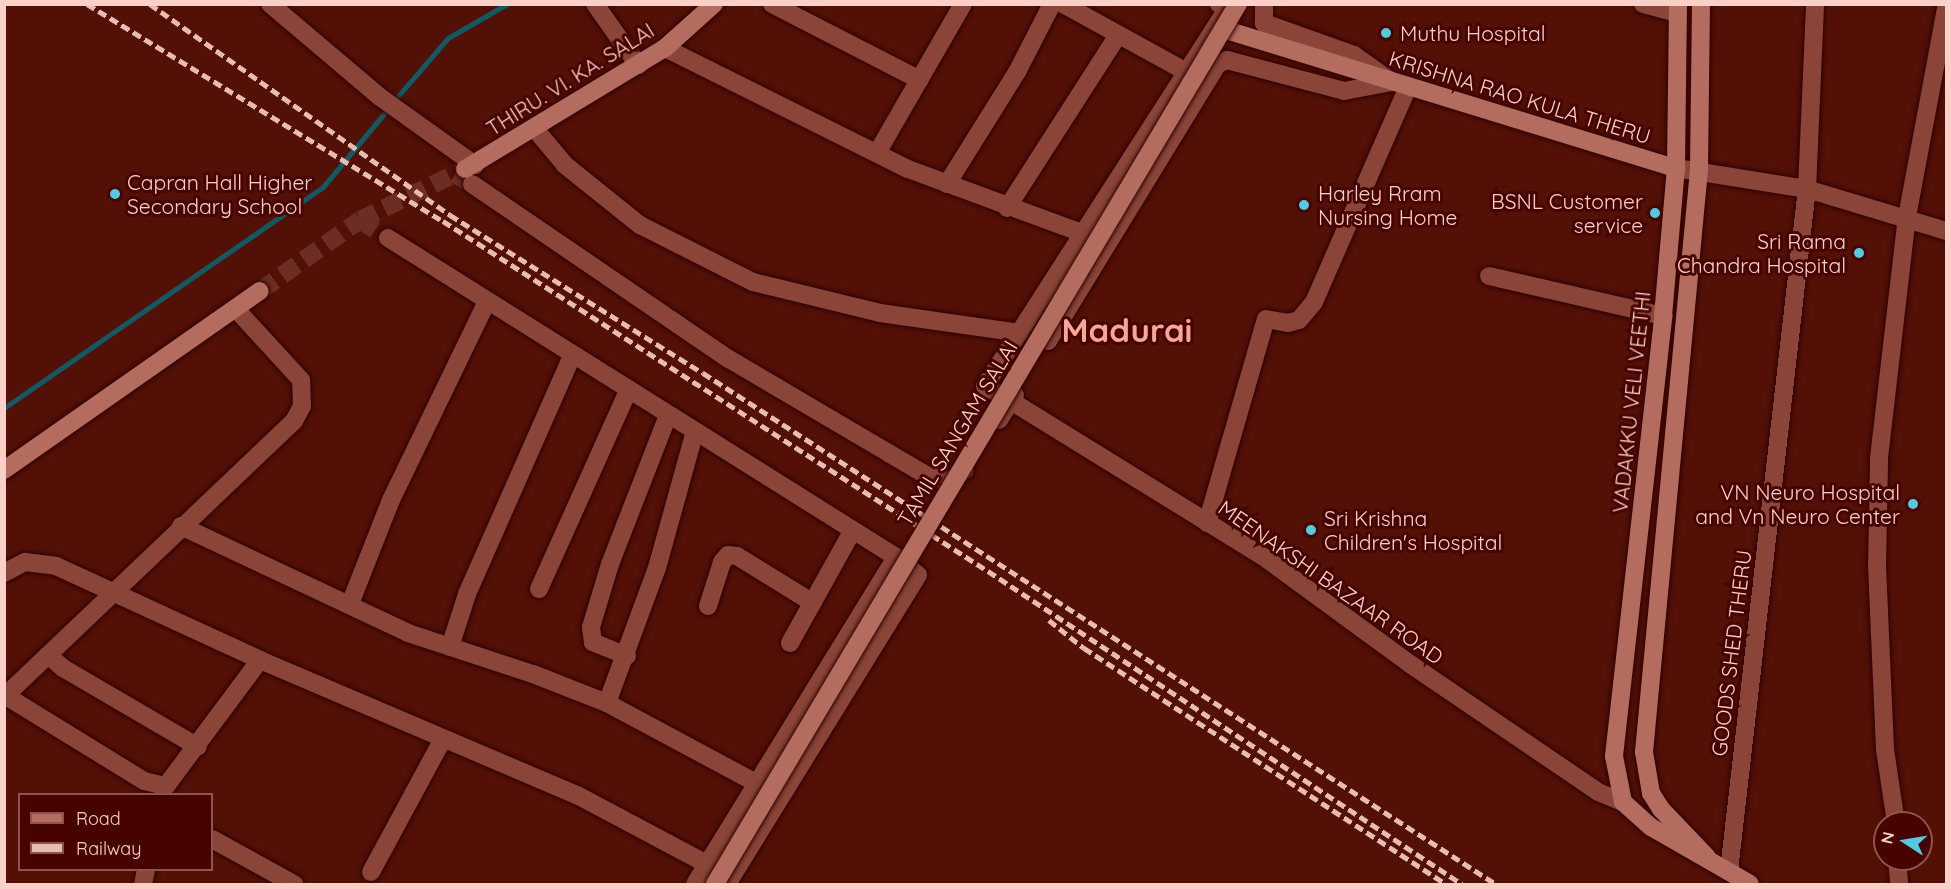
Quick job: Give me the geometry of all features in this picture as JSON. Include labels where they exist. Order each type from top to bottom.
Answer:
[{"type":"main road","points":[[1701,4],[1699,170],[1644,752],[1646,775],[1656,801],[1707,857]]},
{"type":"main road","name":"TAMIL SANGAM SALAI","points":[[715,885],[1223,29],[1228,6]]},
{"type":"main road","name":"THIRU. VI. KA. SALAI","points":[[471,173],[535,129],[665,48],[703,8]]},
{"type":"main road","name":"VADAKKU VELI VEETHI","points":[[1623,801],[1614,756],[1663,316],[1676,168],[1677,9]]},
{"type":"main road","name":"KRISHNA RAO KULA THERU","points":[[1223,29],[1676,168]]},
{"type":"main road","points":[[4,470],[260,291]]},
{"type":"main road","points":[[1644,752],[1623,801],[1651,827],[1707,857],[1750,885]]},
{"type":"street","points":[[595,4],[638,65]]},
{"type":"street","points":[[772,4],[920,80]]},
{"type":"street","points":[[877,153],[963,4]]},
{"type":"street","points":[[948,184],[1017,72],[1052,4]]},
{"type":"street","points":[[1063,4],[1185,71]]},
{"type":"street","points":[[1264,4],[1264,23],[1354,55],[1400,85]]},
{"type":"street","points":[[1643,4],[1677,9]]},
{"type":"street","name":"GOODS SHED THERU","points":[[1729,871],[1807,189],[1815,4]]},
{"type":"street","points":[[274,6],[471,173],[729,359],[929,477],[951,480],[962,475],[1011,401],[1218,64],[1227,60],[1344,91],[1400,85]]},
{"type":"street","points":[[535,129],[565,165],[640,225],[753,282],[880,313],[1020,333],[1228,6]]},
{"type":"street","points":[[1895,811],[1884,726],[1877,567],[1879,458],[1906,217],[1947,9]]},
{"type":"street","points":[[1006,208],[1118,35]]},
{"type":"street","points":[[665,48],[877,153],[1006,208],[1085,234]]},
{"type":"street","points":[[1207,523],[1266,319],[1288,323],[1299,320],[1314,302],[1400,85]]},
{"type":"street","points":[[1676,168],[1807,189],[1947,231]]},
{"type":"street","points":[[388,238],[896,557],[918,575],[727,885]]},
{"type":"street","points":[[1489,276],[1663,316]]},
{"type":"street","points":[[350,604],[391,500],[488,300]]},
{"type":"street","points":[[236,309],[301,380],[302,406],[294,421],[181,526],[5,696],[159,787],[172,782],[261,660]]},
{"type":"street","name":"MEENAKSHI BAZAAR ROAD","points":[[1020,333],[985,386],[1268,560],[1410,664],[1598,792],[1623,801]]},
{"type":"street","points":[[450,647],[467,594],[573,354]]},
{"type":"street","points":[[538,589],[629,389]]},
{"type":"street","points":[[627,656],[593,642],[591,627],[610,564],[668,415]]},
{"type":"street","points":[[607,703],[627,656],[657,568],[695,431]]},
{"type":"street","points":[[181,526],[408,633],[607,703],[756,783]]},
{"type":"street","points":[[790,643],[853,530]]},
{"type":"street","points":[[708,606],[722,562],[732,554],[813,603]]},
{"type":"street","points":[[695,885],[896,557]]},
{"type":"street","points":[[4,573],[25,562],[39,561],[56,566],[112,594],[261,660],[577,795],[707,864]]},
{"type":"street","points":[[48,655],[198,747]]},
{"type":"street","points":[[371,872],[443,739]]},
{"type":"street","points":[[213,840],[294,885]]},
{"type":"waterway","points":[[393,102],[448,38],[507,4]]},
{"type":"waterway","points":[[4,408],[323,187],[388,109]]},
{"type":"tunnel","points":[[260,291],[360,220],[465,169]]},
{"type":"tunnel","points":[[455,174],[472,184]]},
{"type":"tunnel","points":[[360,220],[388,238]]},
{"type":"railway","points":[[87,4],[443,221],[988,571],[1462,884]]},
{"type":"railway","points":[[150,4],[450,215],[703,373],[1496,884]]},
{"type":"railway","points":[[1049,620],[1084,648],[1446,884]]},
{"type":"place","name":"Muthu Hospital","points":[[1386,33]]},
{"type":"place","name":"Capran Hall Higher Secondary School","points":[[115,194]]},
{"type":"place","name":"Harley Rram Nursing Home","points":[[1304,205]]},
{"type":"place","name":"BSNL Customer service","points":[[1655,213]]},
{"type":"place","name":"Sri Rama Chandra Hospital","points":[[1859,253]]},
{"type":"place","name":"VN Neuro Hospital and Vn Neuro Center","points":[[1913,504]]},
{"type":"place","name":"Sri Krishna Children's Hospital","points":[[1311,530]]},
{"type":"district","name":"Madurai","points":[[1127,330]]}]
